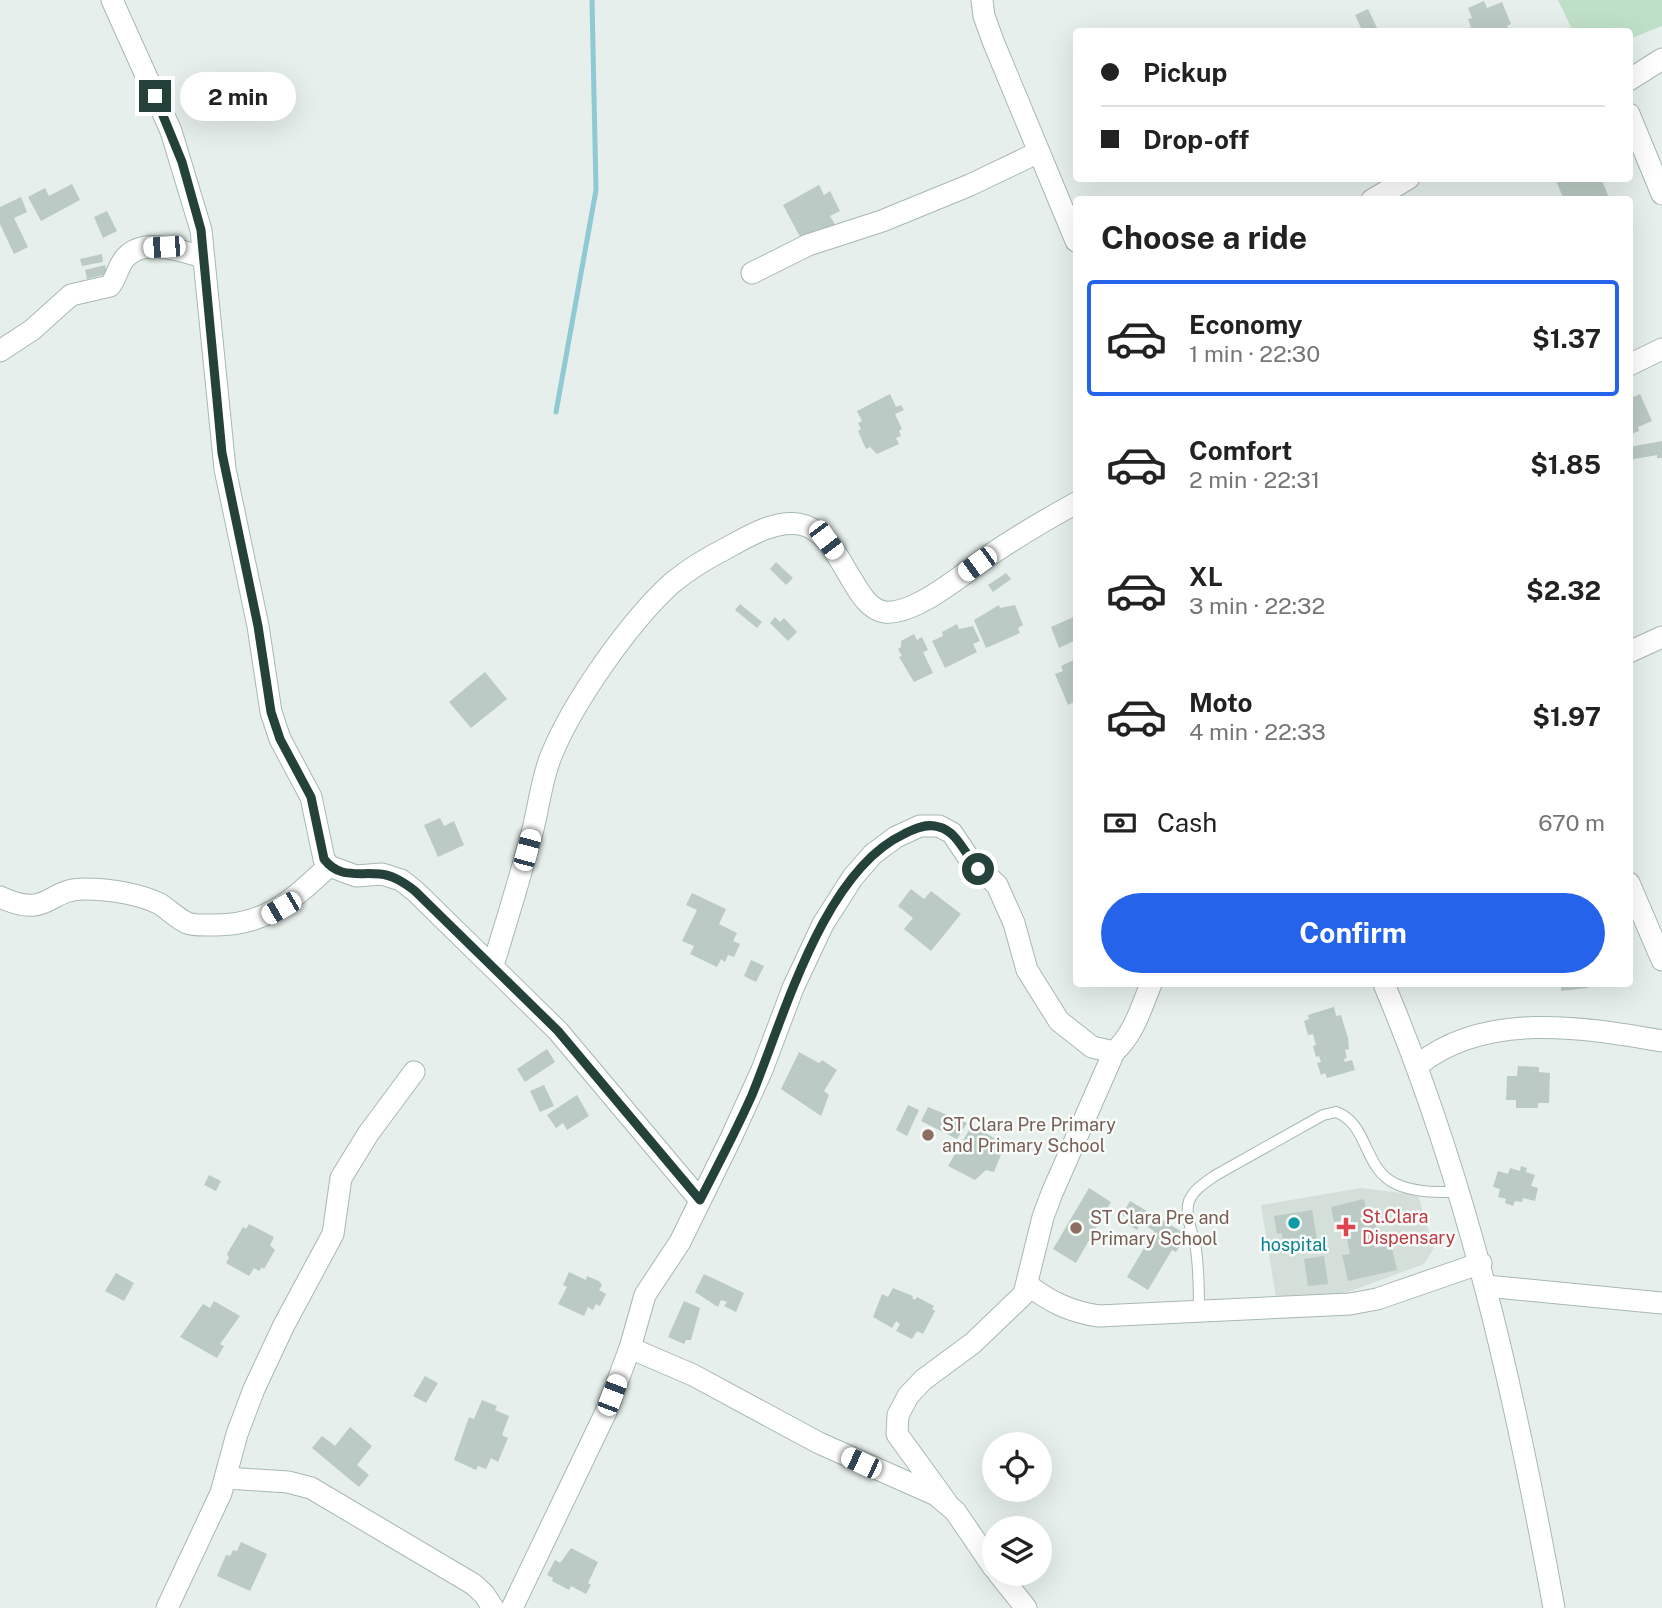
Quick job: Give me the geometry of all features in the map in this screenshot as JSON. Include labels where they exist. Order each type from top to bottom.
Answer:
[{"type":"street","points":[[112,0],[182,162],[201,230],[225,469],[258,626],[271,712],[280,739],[311,797],[324,859],[329,866],[356,876],[382,874],[401,880],[558,1031],[700,1200]]},
{"type":"street","points":[[982,0],[984,16],[993,41],[1073,234]]},
{"type":"street","points":[[1633,77],[1662,59]]},
{"type":"street","points":[[1633,124],[1662,194]]},
{"type":"street","points":[[752,273],[808,246],[882,221],[982,180],[1039,152]]},
{"type":"street","points":[[1379,196],[1402,182]]},
{"type":"street","points":[[0,351],[32,330],[71,295],[110,286],[125,257],[133,251],[164,247],[203,257]]},
{"type":"street","points":[[1633,364],[1662,349]]},
{"type":"street","points":[[492,965],[524,861],[543,781],[565,727],[609,660],[651,606],[673,583],[695,566],[757,532],[784,524],[798,524],[815,529],[826,540],[864,598],[876,610],[902,610],[946,586],[999,549],[1073,505]]},
{"type":"street","points":[[1633,650],[1662,637]]},
{"type":"street","points":[[512,1608],[606,1412],[630,1348],[645,1295],[680,1242],[747,1105],[793,988],[823,924],[853,877],[873,854],[896,837],[920,826],[939,826],[952,833],[970,860],[997,885],[1014,923],[1027,970],[1059,1021],[1092,1047],[1114,1052]]},
{"type":"street","points":[[0,897],[28,907],[85,889],[120,893],[161,905],[187,923],[246,923],[281,908],[329,866]]},
{"type":"street","points":[[1633,892],[1662,960]]},
{"type":"street","points":[[982,1551],[897,1434],[898,1415],[908,1396],[923,1380],[973,1343],[1018,1301],[1028,1285],[1043,1217],[1052,1193],[1114,1052],[1131,1032],[1150,987]]},
{"type":"street","points":[[1385,987],[1418,1065],[1481,1264],[1530,1475],[1554,1608]]},
{"type":"street","points":[[1418,1065],[1451,1043],[1498,1030],[1552,1029],[1662,1041]]},
{"type":"street","points":[[167,1608],[227,1478],[237,1434],[254,1388],[333,1234],[341,1178],[368,1134],[414,1072]]},
{"type":"street","points":[[1028,1285],[1048,1300],[1068,1309],[1099,1316],[1350,1304],[1377,1299],[1481,1264]]},
{"type":"street","points":[[1486,1286],[1662,1303]]},
{"type":"street","points":[[630,1348],[693,1375],[819,1443],[947,1503]]},
{"type":"street","points":[[227,1478],[288,1482],[311,1488],[473,1584],[493,1608]]},
{"type":"street","points":[[1008,1586],[1026,1608]]},
{"type":"lane","points":[[1199,1311],[1196,1248],[1188,1216],[1192,1196],[1200,1185],[1216,1175],[1323,1115],[1336,1112],[1353,1121],[1379,1173],[1395,1183],[1427,1192],[1460,1192]]},
{"type":"shaded area","name":"St.Clara Dispensary","points":[[1361,1188],[1418,1195],[1434,1248],[1424,1264],[1348,1292],[1277,1304],[1261,1205]]},
{"type":"green space","points":[[1558,0],[1662,0],[1662,26],[1633,37],[1633,28],[1572,28]]},
{"type":"building","points":[[1484,1],[1487,8],[1502,2],[1511,24],[1508,28],[1469,28],[1468,19],[1472,18],[1468,8]]},
{"type":"building","points":[[1368,9],[1377,28],[1361,28],[1355,15]]},
{"type":"building","points":[[1557,182],[1603,182],[1608,196],[1562,196]]},
{"type":"building","points":[[72,184],[80,200],[41,221],[28,197],[45,188],[49,196]]},
{"type":"building","points":[[819,185],[824,195],[830,191],[840,211],[830,216],[836,226],[804,244],[783,205]]},
{"type":"building","points":[[21,197],[27,212],[14,218],[28,247],[14,254],[0,224],[0,207]]},
{"type":"building","points":[[107,211],[117,231],[103,238],[94,217]]},
{"type":"building","points":[[102,254],[103,262],[82,266],[80,259]]},
{"type":"building","points":[[105,265],[107,274],[87,279],[85,270]]},
{"type":"building","points":[[890,394],[896,407],[901,405],[904,410],[895,414],[902,429],[899,431],[901,436],[896,438],[899,444],[877,454],[870,447],[866,449],[858,431],[861,429],[858,423],[862,421],[857,411]]},
{"type":"building","points":[[1640,394],[1652,421],[1638,427],[1639,431],[1633,433],[1633,397]]},
{"type":"building","points":[[1662,441],[1662,458],[1657,458],[1657,455],[1633,459],[1633,446]]},
{"type":"building","points":[[776,562],[793,578],[786,585],[770,569]]},
{"type":"building","points":[[1006,573],[1011,579],[993,592],[988,585]]},
{"type":"building","points":[[740,604],[762,622],[757,628],[735,610]]},
{"type":"building","points":[[999,605],[1000,608],[1015,605],[1023,625],[1018,628],[1020,633],[986,648],[974,620]]},
{"type":"building","points":[[775,617],[780,622],[784,618],[797,632],[788,641],[770,623]]},
{"type":"building","points":[[1073,617],[1073,641],[1059,648],[1051,627]]},
{"type":"building","points":[[957,624],[959,629],[973,626],[980,641],[973,644],[977,652],[945,668],[932,641]]},
{"type":"building","points":[[914,634],[917,640],[922,637],[928,650],[923,652],[933,673],[914,682],[899,657],[902,656],[898,649],[901,647],[901,641]]},
{"type":"building","points":[[1073,660],[1073,702],[1068,705],[1055,674],[1063,671],[1061,666]]},
{"type":"building","points":[[485,672],[507,699],[471,728],[449,702]]},
{"type":"building","points":[[440,818],[444,826],[454,821],[464,845],[438,857],[424,825]]},
{"type":"building","points":[[911,889],[924,899],[931,891],[961,914],[931,951],[904,929],[913,918],[898,906]]},
{"type":"building","points":[[692,893],[726,909],[719,924],[737,933],[733,941],[740,944],[734,957],[728,955],[725,962],[721,959],[717,967],[690,954],[694,946],[682,941],[697,910],[686,905]]},
{"type":"building","points":[[751,960],[764,966],[756,982],[744,976]]},
{"type":"building","points":[[1561,987],[1588,987],[1588,988],[1561,991]]},
{"type":"building","points":[[1334,1007],[1336,1016],[1341,1015],[1348,1038],[1349,1049],[1345,1050],[1345,1062],[1352,1060],[1355,1070],[1327,1078],[1325,1073],[1321,1075],[1317,1063],[1321,1062],[1319,1056],[1316,1057],[1313,1034],[1308,1035],[1304,1021],[1309,1019],[1308,1015]]},
{"type":"building","points":[[547,1049],[555,1062],[525,1082],[517,1069]]},
{"type":"building","points":[[799,1052],[819,1063],[822,1060],[837,1070],[824,1091],[829,1095],[821,1116],[781,1089]]},
{"type":"building","points":[[1518,1066],[1539,1067],[1539,1072],[1550,1073],[1549,1103],[1538,1103],[1538,1108],[1516,1108],[1516,1100],[1506,1100],[1507,1076],[1517,1076]]},
{"type":"building","points":[[544,1085],[554,1106],[540,1112],[530,1091]]},
{"type":"building","points":[[577,1095],[589,1116],[567,1130],[563,1123],[556,1128],[547,1115]]},
{"type":"building","points":[[908,1105],[919,1110],[907,1136],[896,1130]]},
{"type":"building","points":[[928,1107],[967,1123],[957,1139],[921,1121]]},
{"type":"building","points":[[972,1125],[999,1141],[995,1147],[1002,1152],[994,1172],[986,1170],[975,1180],[948,1166]]},
{"type":"building","points":[[1521,1166],[1527,1168],[1526,1172],[1535,1175],[1531,1186],[1538,1188],[1535,1201],[1523,1198],[1522,1202],[1515,1201],[1513,1206],[1505,1203],[1506,1199],[1498,1197],[1500,1189],[1493,1187],[1498,1171],[1508,1174],[1510,1168],[1520,1171]]},
{"type":"building","points":[[209,1175],[221,1181],[216,1191],[204,1185]]},
{"type":"building","points":[[1089,1188],[1111,1202],[1076,1263],[1053,1249]]},
{"type":"building","points":[[1364,1199],[1368,1218],[1374,1216],[1379,1238],[1373,1239],[1375,1248],[1391,1245],[1397,1270],[1348,1281],[1342,1255],[1350,1254],[1343,1220],[1334,1222],[1331,1207]]},
{"type":"building","points":[[1130,1201],[1184,1233],[1180,1238],[1184,1240],[1176,1252],[1172,1250],[1148,1290],[1127,1277],[1154,1231],[1141,1223],[1137,1230],[1125,1223],[1128,1219],[1122,1215]]},
{"type":"building","name":"hospital","points":[[1312,1210],[1318,1245],[1284,1251],[1282,1233],[1277,1234],[1274,1216]]},
{"type":"building","points":[[249,1224],[274,1237],[270,1245],[275,1250],[264,1269],[262,1267],[259,1271],[254,1268],[249,1276],[226,1263],[229,1258],[227,1254],[243,1227],[246,1229]]},
{"type":"building","points":[[1324,1256],[1328,1284],[1308,1286],[1304,1259]]},
{"type":"building","points":[[569,1272],[586,1280],[587,1276],[599,1281],[602,1285],[599,1290],[606,1294],[600,1306],[596,1304],[593,1310],[588,1307],[584,1316],[558,1304],[567,1287],[563,1285]]},
{"type":"building","points":[[116,1273],[134,1283],[124,1301],[105,1291]]},
{"type":"building","points":[[704,1274],[744,1293],[736,1312],[724,1306],[727,1302],[721,1300],[718,1307],[695,1292]]},
{"type":"building","points":[[893,1288],[913,1296],[915,1300],[917,1297],[934,1306],[932,1309],[935,1311],[923,1334],[917,1331],[912,1339],[896,1331],[900,1324],[896,1321],[892,1328],[873,1317],[882,1294],[888,1297]]},
{"type":"building","points":[[214,1301],[240,1316],[220,1344],[224,1346],[217,1358],[180,1337],[203,1304],[210,1308]]},
{"type":"building","points":[[684,1301],[700,1308],[691,1340],[686,1340],[684,1344],[668,1337]]},
{"type":"building","points":[[425,1376],[438,1383],[426,1403],[413,1396]]},
{"type":"building","points":[[482,1400],[497,1406],[495,1410],[509,1416],[502,1435],[508,1438],[498,1462],[491,1458],[486,1469],[478,1466],[476,1470],[454,1460],[469,1417],[474,1419]]},
{"type":"building","points":[[350,1427],[372,1446],[357,1465],[369,1475],[359,1487],[312,1448],[322,1436],[335,1446]]},
{"type":"building","points":[[241,1542],[267,1554],[250,1591],[217,1576],[226,1555],[230,1556],[233,1550],[237,1551]]},
{"type":"building","points":[[571,1548],[598,1562],[586,1594],[571,1586],[569,1590],[552,1581],[553,1578],[547,1575],[555,1560],[560,1563]]},
{"type":"waterway","points":[[556,412],[596,190],[592,0]]},
{"type":"place","name":"ST Clara Pre Primary and Primary School","points":[[928,1135]]},
{"type":"place","name":"hospital","points":[[1294,1223]]},
{"type":"place","name":"St.Clara Dispensary","points":[[1346,1227]]},
{"type":"place","name":"ST Clara Pre and Primary School","points":[[1076,1228]]},
{"type":"route","points":[[155,96],[182,162],[201,230],[222,453],[258,626],[271,712],[280,739],[311,797],[324,859],[329,866],[356,876],[382,874],[401,880],[415,891],[558,1031],[700,1200],[747,1105],[793,988],[823,924],[863,865],[896,837],[920,826],[939,826],[952,833],[978,869]]}]
